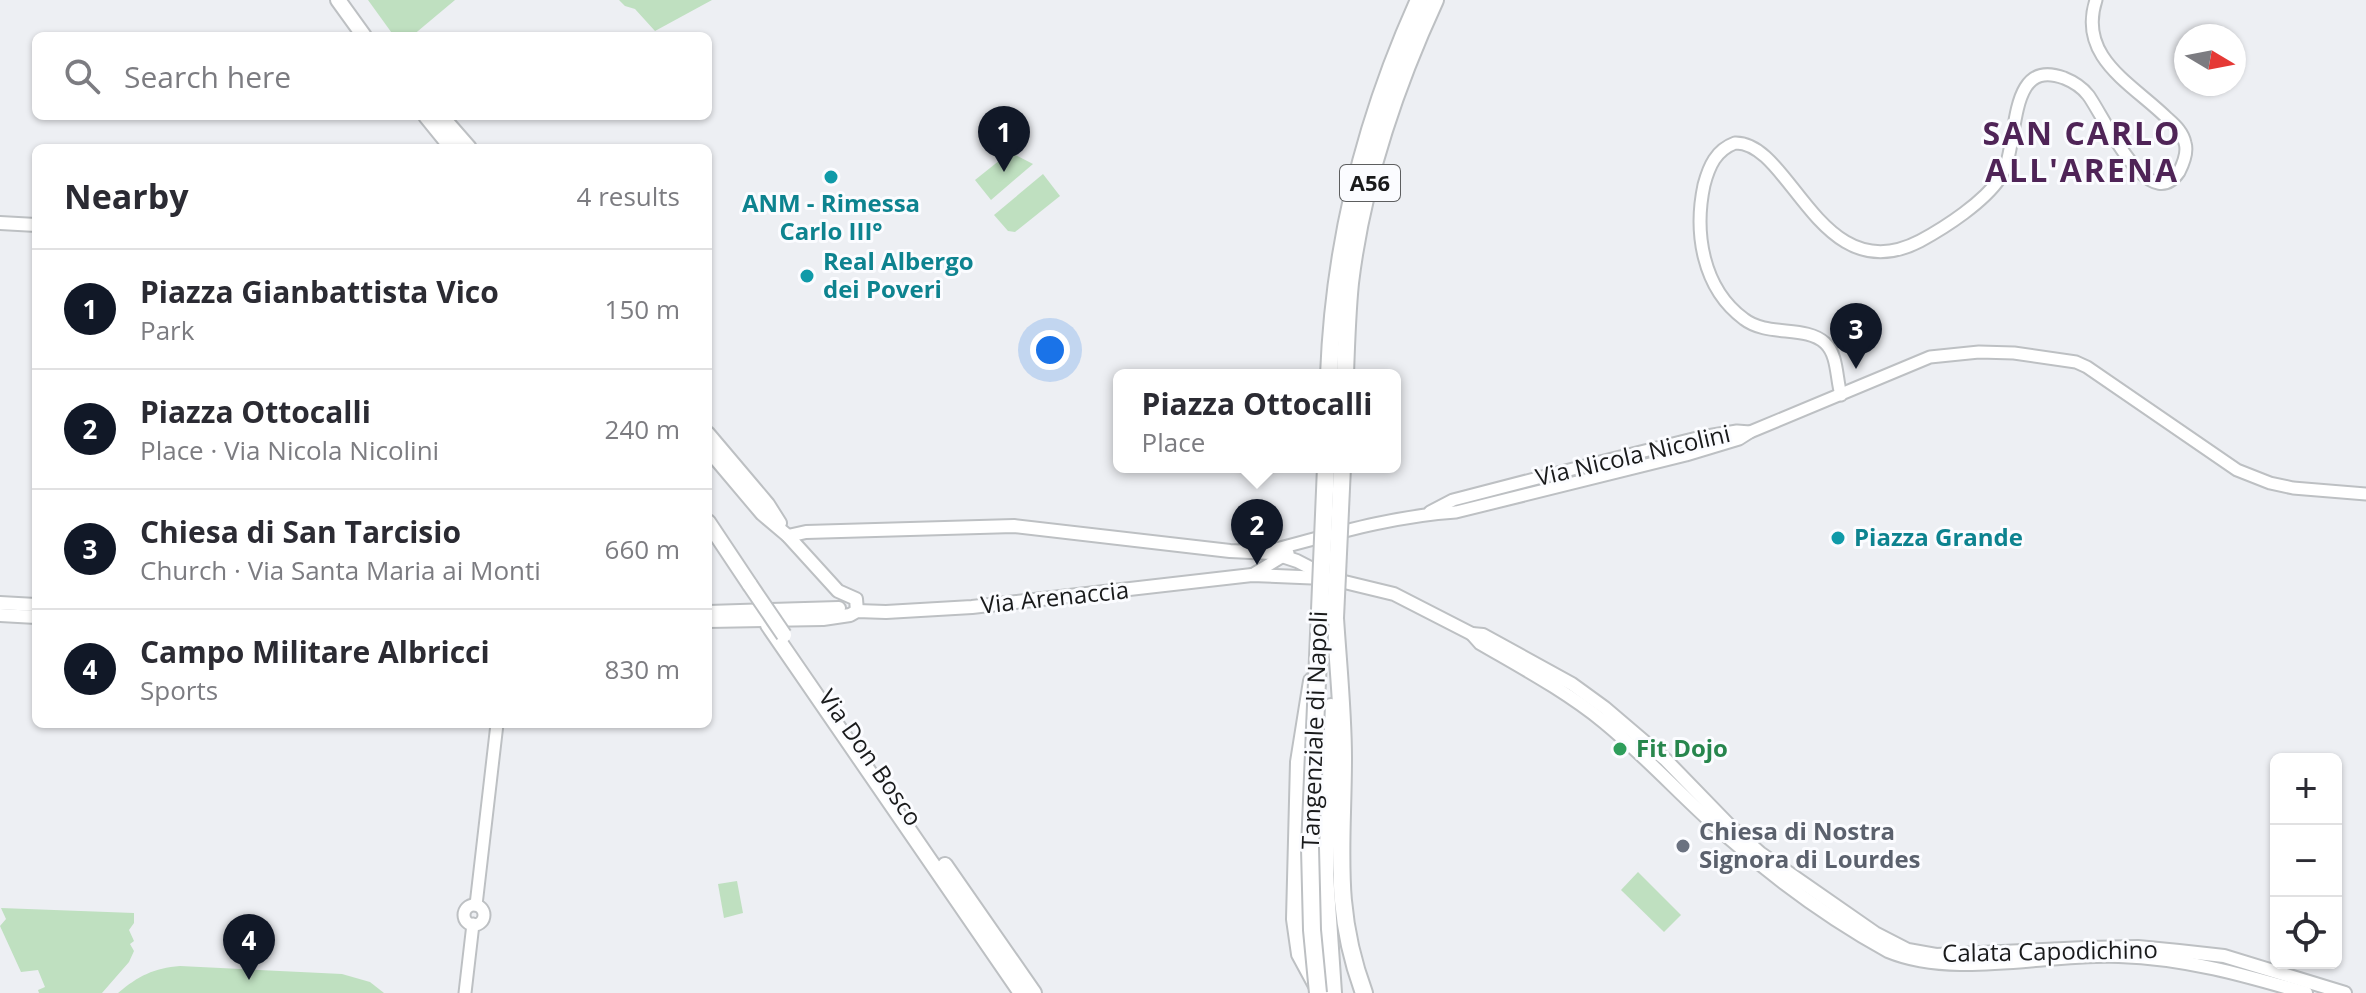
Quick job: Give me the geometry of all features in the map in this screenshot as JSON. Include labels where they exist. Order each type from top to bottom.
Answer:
[{"type":"highway","points":[[1329,369],[1334,295],[1358,170],[1383,90],[1419,0]]},
{"type":"highway","name":"A56","points":[[1345,369],[1350,284],[1371,178],[1395,96],[1435,0]]},
{"type":"highway","name":"Tangenziale di Napoli","points":[[1320,993],[1312,930],[1310,848],[1326,473]]},
{"type":"highway","name":"Tangenziale di Napoli","points":[[1333,993],[1325,874],[1342,473]]},
{"type":"highway","points":[[1335,618],[1343,747],[1342,908],[1350,950],[1364,993]]},
{"type":"main road","points":[[338,0],[361,32]]},
{"type":"main road","points":[[350,0],[373,32]]},
{"type":"main road","points":[[434,120],[449,144]]},
{"type":"main road","points":[[435,120],[464,144]]},
{"type":"main road","points":[[0,223],[32,225]]},
{"type":"main road","points":[[712,445],[768,504],[788,536],[843,601]]},
{"type":"main road","name":"Calata Capodichino","points":[[788,536],[810,531],[1014,526],[1230,551],[1264,552],[1285,556],[1332,579]]},
{"type":"main road","name":"Via Don Bosco","points":[[712,529],[768,625],[790,650],[1034,993]]},
{"type":"main road","name":"Via Don Bosco","points":[[712,543],[784,635],[790,650],[1021,993]]},
{"type":"main road","name":"Calata Capodichino","points":[[1252,575],[1332,579],[1394,594],[1472,634],[1483,635],[1572,684],[1627,726],[1697,800],[1785,877],[1890,943],[1908,950],[1936,960],[2086,952],[2222,962],[2345,993]]},
{"type":"main road","name":"Via Arenaccia","points":[[712,612],[822,609],[843,601],[886,612],[972,607],[1252,575]]},
{"type":"main road","points":[[822,609],[829,599],[843,601]]},
{"type":"main road","name":"Via Arenaccia","points":[[712,621],[823,619],[843,601]]},
{"type":"main road","points":[[0,603],[32,605]]},
{"type":"main road","points":[[0,615],[32,617]]},
{"type":"main road","name":"Calata Capodichino","points":[[2222,962],[2306,993]]},
{"type":"street","points":[[1841,395],[1833,357],[1824,342],[1806,335],[1760,328],[1744,320],[1718,288],[1704,258],[1698,220],[1706,178],[1716,155],[1735,143],[1754,147],[1830,230],[1853,246],[1872,250],[1896,249],[1923,240],[1990,191],[2009,161],[2018,99],[2026,84],[2041,76],[2056,75],[2078,83],[2087,93],[2124,155],[2137,170],[2157,182],[2166,181],[2175,177],[2181,168],[2185,141],[2178,128],[2162,112],[2113,71],[2093,42],[2091,16],[2096,0]]},
{"type":"street","name":"Via Nicola Nicolini","points":[[1264,552],[1708,443],[1737,431],[1750,432],[1930,357],[1953,354],[2014,353],[2076,362],[2125,391],[2237,470],[2293,488],[2366,494]]},
{"type":"street","name":"Via Nicola Nicolini","points":[[1252,575],[1304,541]]},
{"type":"street","points":[[465,993],[473,924],[481,921],[483,916],[476,905],[497,728]]},
{"type":"green space","points":[[368,0],[455,0],[417,32],[391,32]]},
{"type":"green space","points":[[619,0],[712,0],[655,31],[635,9]]},
{"type":"green space","points":[[1010,152],[1033,164],[991,200],[975,180]]},
{"type":"green space","points":[[1043,174],[1060,196],[1015,232],[1008,231],[994,215]]},
{"type":"green space","points":[[1638,872],[1681,915],[1664,932],[1621,890]]},
{"type":"green space","points":[[737,881],[743,913],[724,918],[718,884]]},
{"type":"green space","points":[[1,908],[134,913],[134,923],[129,930],[134,951],[129,962],[102,993],[39,993],[38,990],[45,987],[38,970],[21,972],[0,926],[6,919]]},
{"type":"green space","points":[[180,966],[342,974],[370,982],[384,993],[118,993],[147,974]]},
{"type":"place","name":"Piazza Gianbattista Vico","points":[[1004,172]]},
{"type":"place","name":"ANM - Rimessa Carlo III°","points":[[831,177]]},
{"type":"place","name":"Real Albergo dei Poveri","points":[[807,276]]},
{"type":"place","name":"Chiesa di San Tarcisio","points":[[1856,369]]},
{"type":"place","name":"Piazza Grande","points":[[1838,538]]},
{"type":"place","name":"Piazza Ottocalli","points":[[1257,565]]},
{"type":"place","name":"Fit Dojo","points":[[1620,749]]},
{"type":"place","name":"Chiesa di Nostra Signora di Lourdes","points":[[1683,846]]},
{"type":"place","name":"Campo Militare Albricci","points":[[249,980]]},
{"type":"district","name":"SAN CARLO ALL'ARENA","points":[[2082,152]]}]
